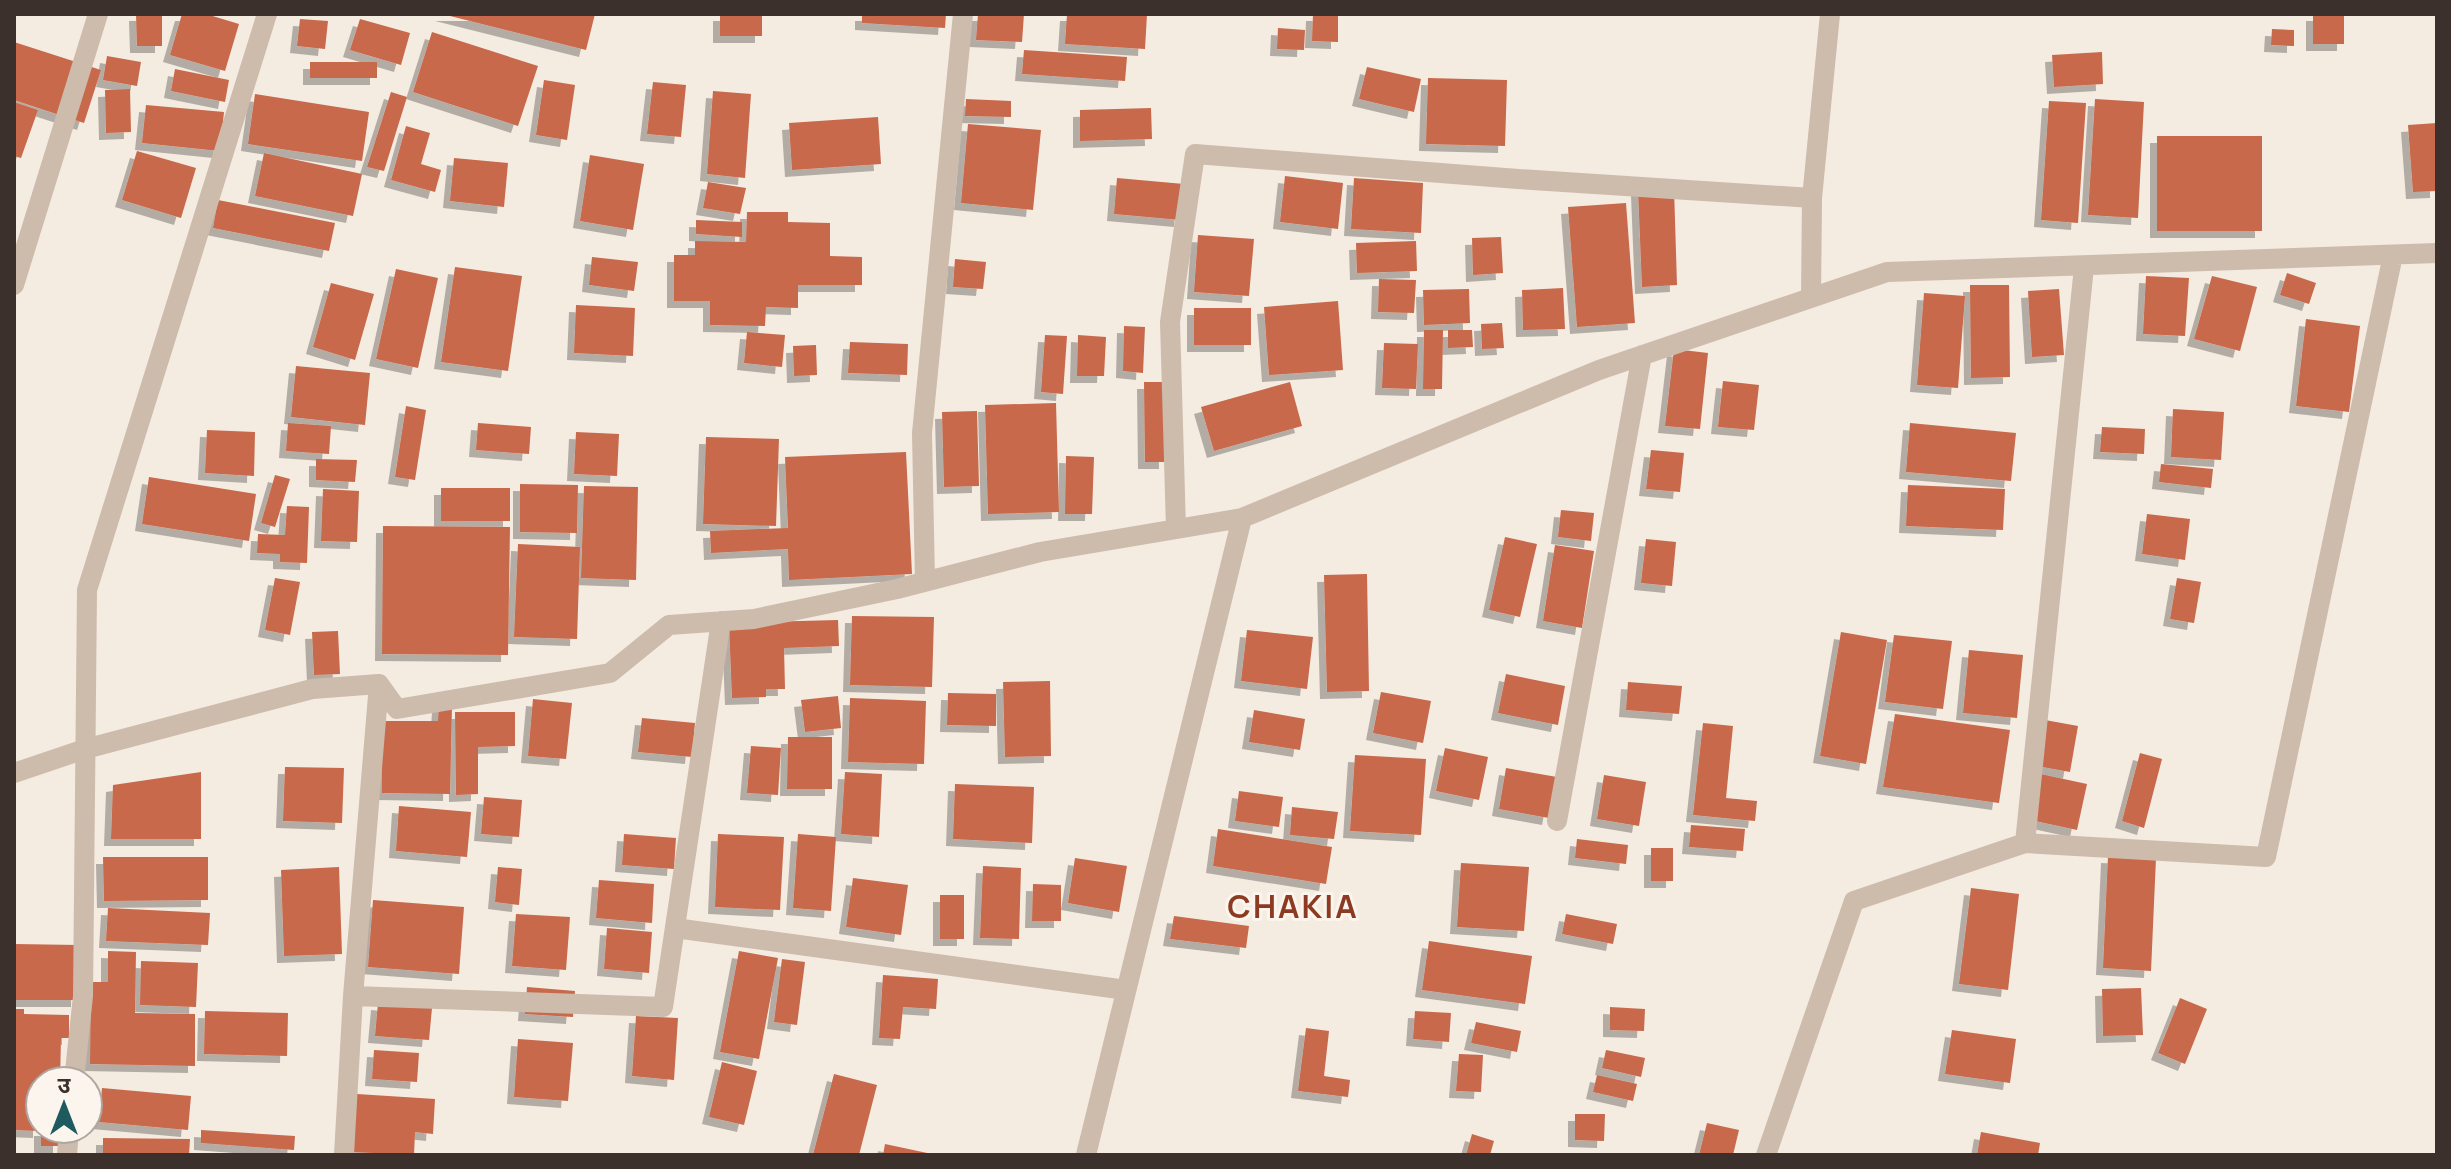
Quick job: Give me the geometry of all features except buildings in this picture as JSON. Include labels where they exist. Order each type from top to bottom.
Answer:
[{"type":"street","points":[[14,285],[98,14]]},
{"type":"street","points":[[76,1065],[83,996],[87,590],[267,14]]},
{"type":"street","points":[[925,582],[922,433],[963,14]]},
{"type":"street","points":[[1811,298],[1812,198],[1830,14]]},
{"type":"street","points":[[1176,529],[1170,322],[1195,154],[1812,198]]},
{"type":"street","points":[[379,684],[397,709],[610,673],[669,625],[754,619],[925,582],[1040,552],[1242,518],[1585,376],[1887,272],[2437,253]]},
{"type":"street","points":[[1766,1155],[1854,901],[2025,843],[2266,857],[2393,255]]},
{"type":"street","points":[[2025,843],[2084,267]]},
{"type":"street","points":[[1557,821],[1642,355]]},
{"type":"street","points":[[1086,1155],[1242,518]]},
{"type":"street","points":[[353,996],[663,1007],[721,621]]},
{"type":"street","points":[[14,773],[85,749],[312,689],[379,684]]},
{"type":"street","points":[[344,1155],[353,996],[379,684]]},
{"type":"street","points":[[675,928],[1126,990]]},
{"type":"district","name":"CHAKIA","points":[[1293,907]]}]
